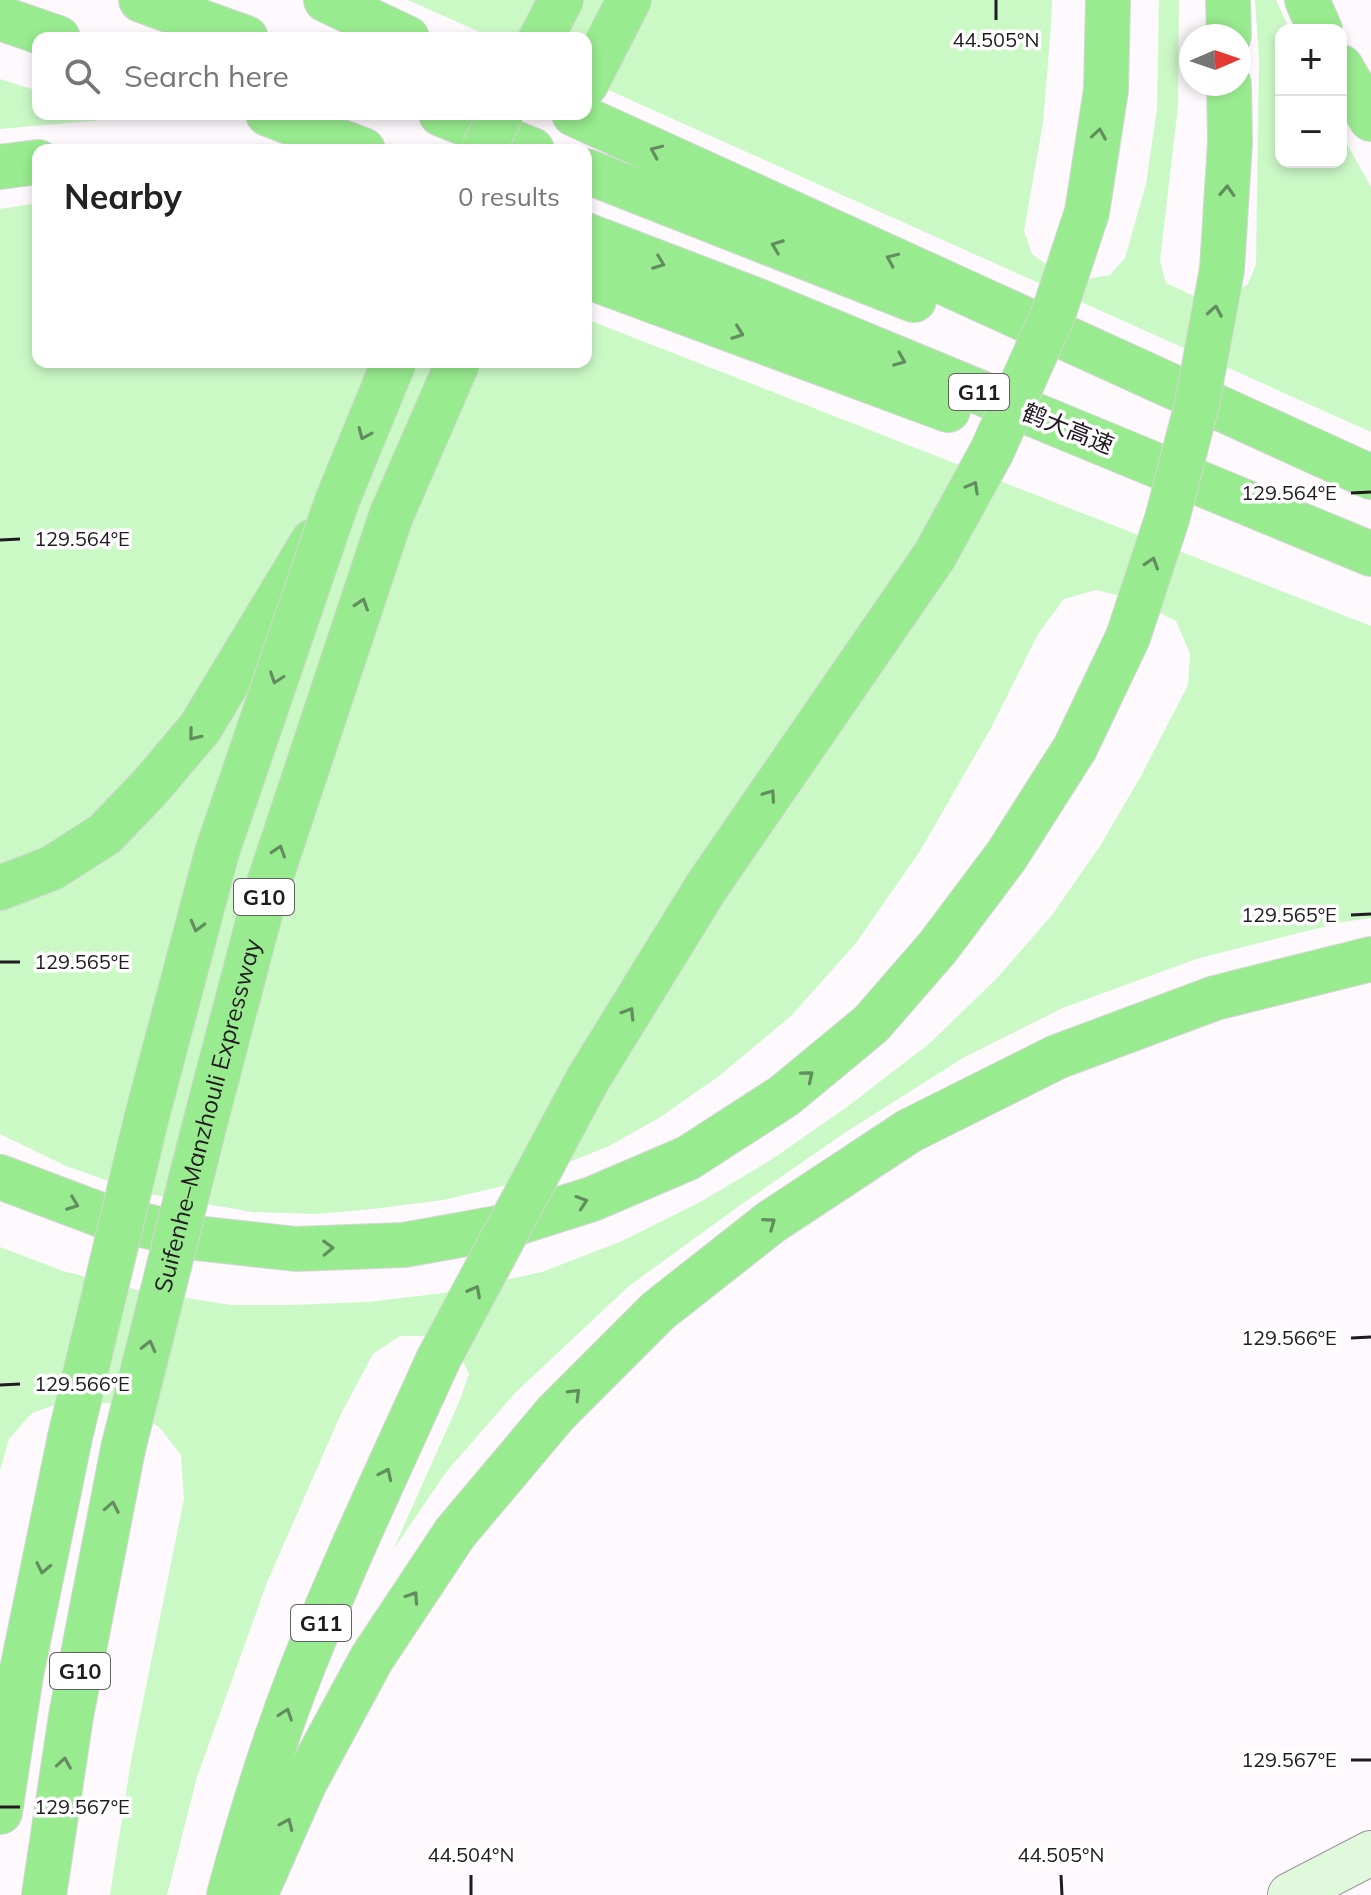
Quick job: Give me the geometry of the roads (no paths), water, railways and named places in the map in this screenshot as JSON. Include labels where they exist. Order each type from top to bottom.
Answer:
[{"type":"highway","points":[[141,0],[229,32]]},
{"type":"highway","points":[[326,0],[394,32]]},
{"type":"highway","points":[[528,32],[541,0]]},
{"type":"highway","points":[[544,32],[561,0]]},
{"type":"highway","points":[[592,72],[629,0]]},
{"type":"highway","name":"G11","points":[[229,1895],[247,1829],[300,1675],[361,1529],[438,1360],[588,1079],[707,886],[935,555],[992,451],[1054,312],[1087,212],[1106,90],[1108,0]]},
{"type":"highway","points":[[1228,0],[1229,24]]},
{"type":"highway","points":[[1307,0],[1317,24]]},
{"type":"highway","points":[[0,18],[41,32]]},
{"type":"highway","points":[[1347,77],[1371,119]]},
{"type":"highway","points":[[0,1177],[101,1215],[196,1238],[296,1249],[404,1245],[504,1227],[592,1199],[688,1158],[784,1096],[871,1024],[938,947],[1007,855],[1075,748],[1128,637],[1167,519],[1197,404],[1222,269],[1230,142],[1229,96]]},
{"type":"highway","points":[[284,120],[347,144]]},
{"type":"highway","points":[[456,120],[517,144]]},
{"type":"highway","points":[[555,144],[569,120]]},
{"type":"highway","points":[[585,120],[1371,478]]},
{"type":"highway","points":[[0,167],[32,163]]},
{"type":"highway","name":"G11","points":[[592,173],[1371,478]]},
{"type":"highway","name":"鹤大高速","points":[[592,237],[756,300],[1371,554]]},
{"type":"highway","points":[[592,278],[1371,568]]},
{"type":"highway","name":"G10","points":[[0,1812],[21,1675],[70,1437],[147,1116],[217,852],[337,501],[392,368]]},
{"type":"highway","name":"Suifenhe–Manzhouli Expressway","points":[[44,1895],[71,1716],[123,1449],[265,895],[391,516],[455,368]]},
{"type":"highway","points":[[0,888],[52,868],[105,834],[151,786],[200,728],[337,501]]},
{"type":"highway","points":[[255,1895],[305,1782],[372,1658],[455,1533],[556,1413],[658,1311],[771,1222],[909,1131],[1057,1057],[1215,998],[1371,959]]},
{"type":"street","points":[[1290,1895],[1371,1853]]}]
